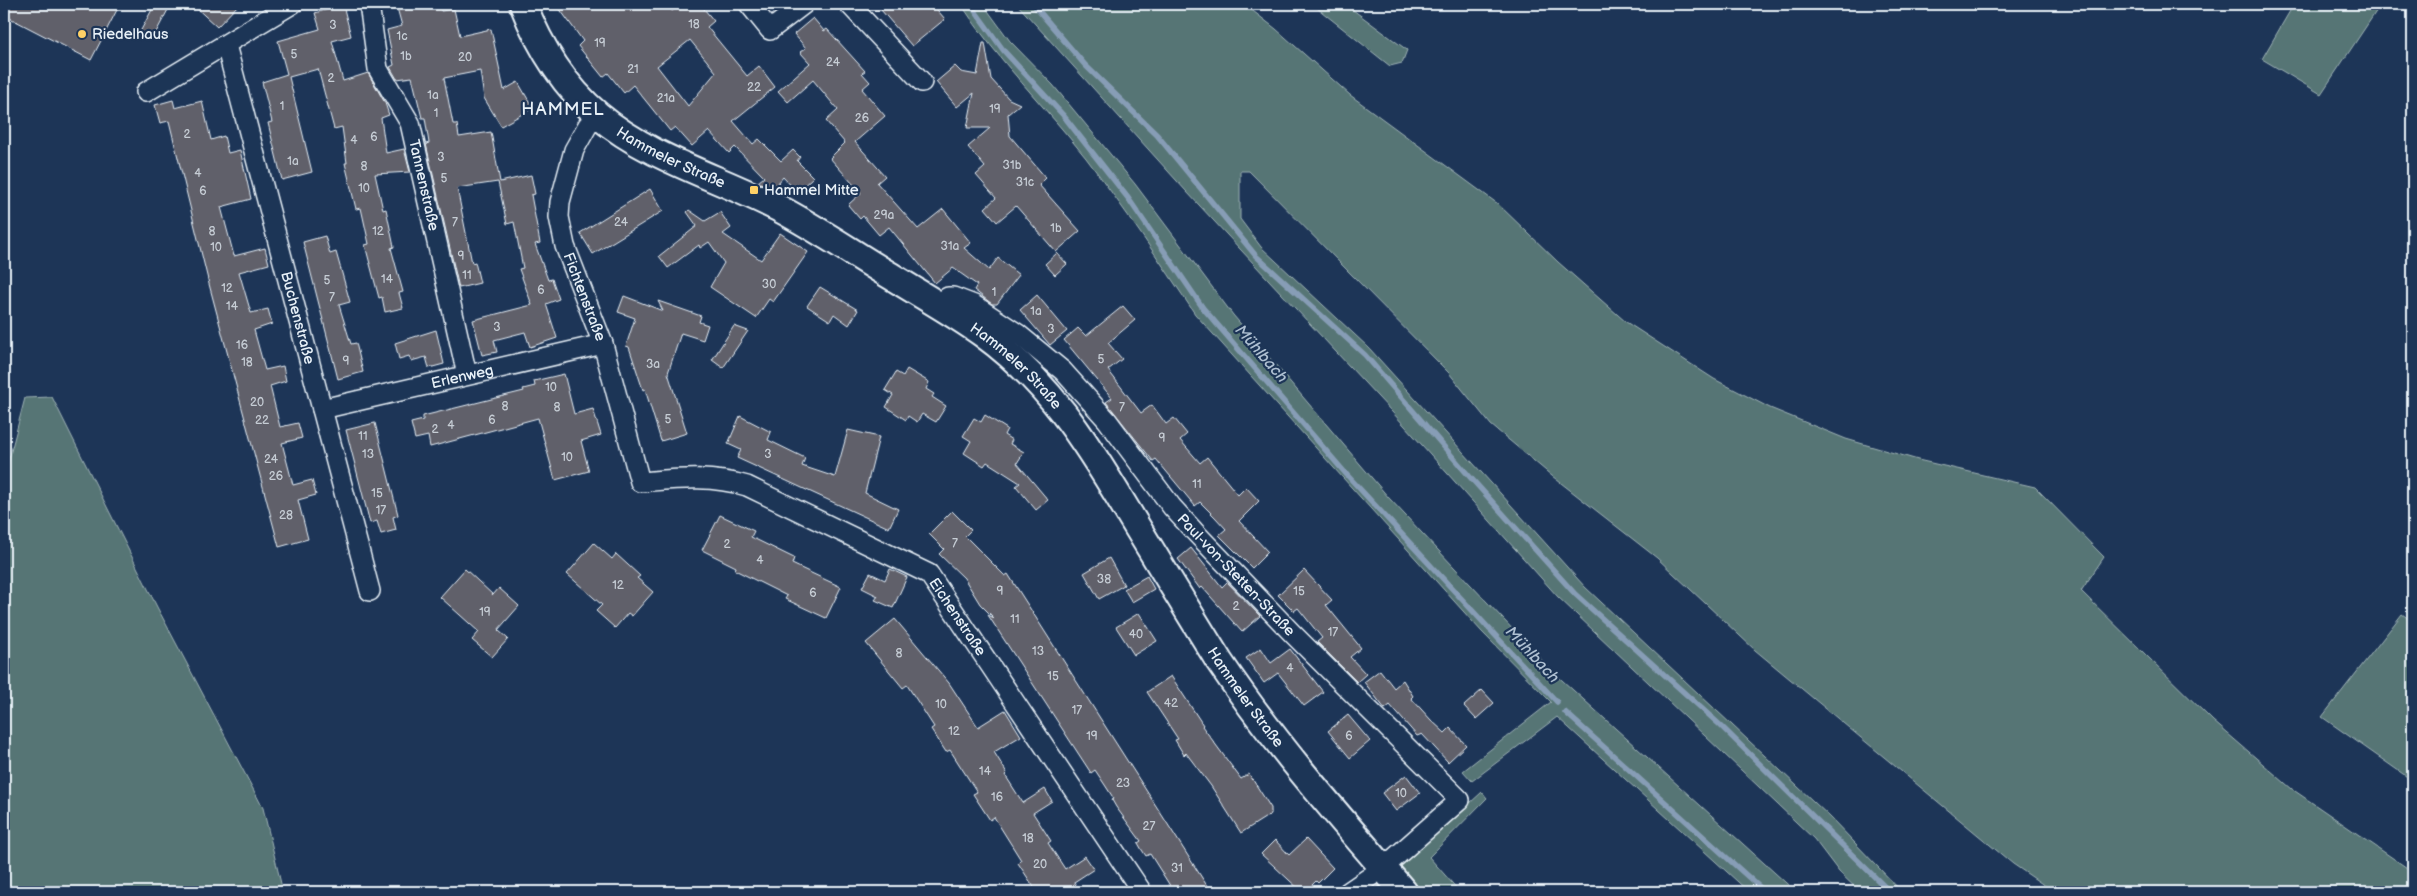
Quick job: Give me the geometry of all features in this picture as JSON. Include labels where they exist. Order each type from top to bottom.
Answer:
[{"type":"main road","name":"Hammeler Straße","points":[[523,4],[536,34],[556,68],[581,99],[597,115],[662,154],[756,197],[806,224],[982,333],[1034,378],[1064,411],[1092,452],[1236,685],[1290,756],[1404,892]]},
{"type":"street","points":[[146,92],[292,4]]},
{"type":"street","name":"Tannenstraße","points":[[368,4],[378,69],[410,123],[466,374]]},
{"type":"street","points":[[749,4],[770,30],[804,4]]},
{"type":"street","points":[[849,4],[922,82]]},
{"type":"street","name":"Buchenstraße","points":[[226,45],[370,591]]},
{"type":"street","name":"Fichtenstraße","points":[[597,115],[588,125],[574,150],[560,202],[560,217],[565,246],[603,344],[640,482]]},
{"type":"street","name":"Paul-von-Stetten-Straße","points":[[937,305],[948,297],[974,305],[1018,334],[1063,371],[1106,420],[1172,507],[1194,531],[1460,800],[1383,868]]},
{"type":"street","name":"Erlenweg","points":[[322,409],[466,374],[603,344]]},
{"type":"street","name":"Eichenstraße","points":[[640,482],[697,477],[728,480],[747,486],[928,574],[1142,892]]},
{"type":"street","points":[[1348,892],[1383,868]]},
{"type":"green space","points":[[961,4],[983,4],[1010,41],[1053,85],[1135,184],[1233,315],[1389,498],[1552,671],[1796,892],[1749,892],[1557,717],[1472,781],[1463,771],[1551,702],[1482,632],[1195,314],[1142,235],[1086,158],[1006,64]]},
{"type":"green space","points":[[1017,4],[1244,4],[1276,29],[1350,95],[1498,204],[1558,262],[1626,322],[1714,379],[1770,408],[1846,439],[1918,460],[2035,487],[2104,557],[2081,591],[2213,721],[2292,789],[2413,872],[2413,892],[2054,892],[2013,864],[1755,650],[1657,558],[1552,476],[1491,425],[1449,373],[1249,171],[1240,171],[1240,219],[1261,247],[1369,348],[1585,587],[1830,817],[1902,892],[1860,892],[1839,872],[1814,839],[1558,597],[1405,426],[1186,191]]},
{"type":"green space","points":[[1312,4],[1345,4],[1407,50],[1402,63],[1390,66]]},
{"type":"green space","points":[[2294,4],[2381,4],[2321,94],[2262,59]]},
{"type":"green space","points":[[52,397],[157,607],[263,808],[283,892],[4,892],[4,478],[25,398]]},
{"type":"green space","points":[[2402,614],[2413,622],[2413,781],[2322,717]]},
{"type":"green space","points":[[1482,792],[1487,798],[1429,857],[1460,892],[1373,892]]},
{"type":"building","points":[[4,4],[120,4],[91,60],[4,15]]},
{"type":"building","points":[[155,4],[171,4],[153,38],[140,32]]},
{"type":"building","points":[[192,4],[239,4],[217,27]]},
{"type":"building","points":[[396,4],[440,4],[441,11],[454,9],[460,36],[491,29],[504,90],[518,82],[533,108],[501,126],[484,98],[480,71],[444,78],[453,124],[457,124],[459,137],[491,132],[500,182],[531,175],[535,194],[531,195],[540,243],[535,244],[548,280],[552,279],[559,299],[546,304],[557,338],[530,347],[525,332],[494,340],[497,352],[482,355],[473,320],[532,305],[519,269],[523,268],[514,222],[507,224],[498,182],[457,188],[472,263],[475,262],[480,283],[459,288],[426,144],[429,143],[425,118],[422,118],[412,77],[397,79],[390,67],[394,65],[387,30],[402,26]]},
{"type":"building","points":[[556,4],[667,4],[672,11],[681,4],[700,4],[714,21],[707,27],[747,76],[759,66],[775,87],[733,121],[753,144],[759,139],[781,161],[793,150],[800,157],[797,161],[813,177],[797,192],[783,177],[773,189],[758,182],[764,177],[735,147],[729,153],[709,131],[692,146],[675,127],[670,131],[633,85],[624,93],[608,73],[603,77],[578,46],[583,41]],"holes":[[[690,40],[716,72],[688,106],[657,66]]]},
{"type":"building","points":[[888,4],[932,4],[945,19],[912,46],[881,10]]},
{"type":"building","points":[[343,5],[351,36],[332,41],[343,81],[368,73],[385,103],[389,115],[381,118],[386,153],[404,149],[410,172],[375,174],[383,210],[386,209],[394,247],[391,248],[403,292],[399,293],[403,308],[385,312],[382,297],[379,298],[365,245],[369,244],[361,208],[356,209],[345,163],[347,163],[342,127],[334,129],[318,69],[289,77],[312,172],[282,180],[268,123],[272,122],[262,82],[287,74],[278,41],[320,29],[315,13]]},
{"type":"building","points":[[813,18],[824,31],[827,29],[865,71],[862,73],[870,82],[862,89],[885,116],[855,142],[885,176],[877,183],[918,229],[943,209],[971,243],[964,248],[989,270],[998,258],[1019,275],[997,304],[992,304],[974,290],[977,285],[953,268],[935,283],[889,227],[879,235],[863,216],[860,219],[848,205],[861,193],[830,158],[845,143],[826,121],[838,110],[813,80],[788,102],[778,91],[810,63],[800,52],[806,48],[794,34]]},
{"type":"building","points":[[983,43],[985,43],[991,79],[1009,99],[1020,104],[1008,114],[1010,136],[1046,178],[1039,185],[1080,231],[1056,252],[1016,206],[997,222],[985,208],[996,198],[976,175],[985,167],[968,147],[990,128],[967,128],[974,93],[957,107],[936,82],[955,66],[961,72],[977,75]]},
{"type":"building","points":[[173,100],[175,108],[202,101],[211,140],[224,136],[228,153],[240,150],[251,199],[221,207],[234,256],[265,248],[269,264],[239,272],[251,313],[268,309],[272,324],[254,330],[265,370],[283,366],[286,381],[270,386],[280,427],[298,423],[302,438],[282,443],[293,485],[312,480],[316,495],[298,500],[308,539],[279,547],[209,284],[169,121],[160,123],[155,105]]},
{"type":"building","points":[[650,189],[663,211],[593,254],[580,233]]},
{"type":"building","points":[[689,210],[705,221],[720,212],[731,228],[723,234],[761,260],[780,233],[808,252],[773,302],[769,299],[756,318],[710,287],[724,263],[709,242],[700,248],[699,245],[668,268],[659,256],[697,226],[687,212]]},
{"type":"building","points":[[325,236],[330,254],[336,252],[350,302],[339,305],[351,344],[356,343],[363,372],[338,379],[303,242]]},
{"type":"building","points":[[1057,253],[1067,264],[1055,275],[1045,264]]},
{"type":"building","points":[[820,287],[858,310],[849,325],[834,314],[830,321],[807,306]]},
{"type":"building","points":[[1037,295],[1067,331],[1050,345],[1020,310]]},
{"type":"building","points":[[624,296],[663,311],[658,301],[701,316],[699,322],[708,325],[703,340],[681,333],[668,373],[687,433],[661,441],[645,389],[643,390],[629,347],[626,346],[635,318],[618,312]]},
{"type":"building","points":[[1123,306],[1135,320],[1108,343],[1122,359],[1108,370],[1141,413],[1152,405],[1166,424],[1174,418],[1187,434],[1180,440],[1200,463],[1207,457],[1238,495],[1246,487],[1259,501],[1239,521],[1268,552],[1252,568],[1219,535],[1226,529],[1215,517],[1200,502],[1195,506],[1156,459],[1153,461],[1106,402],[1112,398],[1064,340],[1078,328],[1086,336]]},
{"type":"building","points":[[734,326],[748,331],[723,368],[712,360]]},
{"type":"building","points":[[436,330],[444,364],[429,368],[426,357],[411,361],[409,356],[399,359],[395,343]]},
{"type":"building","points":[[907,369],[929,382],[926,389],[934,394],[932,397],[946,406],[936,422],[922,414],[917,422],[908,416],[906,420],[886,407],[893,395],[885,390],[896,372],[903,376]]},
{"type":"building","points":[[564,374],[574,414],[593,409],[601,435],[581,441],[589,471],[555,480],[538,418],[430,447],[428,436],[415,439],[411,423],[423,420],[423,416],[524,391],[523,389],[535,386],[534,381]]},
{"type":"building","points":[[985,415],[1007,429],[1004,435],[1012,440],[1010,444],[1024,452],[1017,463],[1048,500],[1036,510],[1016,486],[1020,483],[987,462],[984,466],[964,453],[971,441],[963,436],[974,418],[981,422]]},
{"type":"building","points":[[740,416],[771,432],[768,440],[805,458],[802,466],[835,477],[848,430],[879,437],[865,493],[898,509],[889,528],[737,458],[741,450],[728,444]]},
{"type":"building","points":[[375,423],[398,515],[393,517],[396,530],[381,534],[377,521],[370,523],[346,430]]},
{"type":"building","points":[[952,511],[971,530],[965,536],[1005,576],[1008,574],[1211,892],[1174,892],[1150,854],[1146,856],[1138,843],[1141,841],[1116,807],[1112,800],[1114,799],[1105,785],[1095,770],[1091,773],[988,615],[994,618],[980,604],[964,578],[939,554],[944,549],[929,534]]},
{"type":"building","points":[[720,515],[754,531],[751,537],[794,558],[792,564],[841,587],[826,618],[785,599],[787,596],[735,570],[736,567],[702,550]]},
{"type":"building","points":[[594,543],[612,559],[616,554],[640,576],[637,578],[653,592],[632,616],[628,613],[615,628],[596,611],[602,605],[567,574]]},
{"type":"building","points":[[1191,548],[1222,587],[1227,582],[1260,616],[1242,632],[1202,587],[1200,589],[1178,559]]},
{"type":"building","points":[[1109,558],[1124,585],[1099,599],[1084,573]]},
{"type":"building","points":[[465,569],[493,595],[499,588],[519,606],[498,630],[508,639],[492,657],[472,640],[479,632],[440,597]]},
{"type":"building","points":[[890,569],[907,577],[893,608],[875,600],[878,596],[862,588],[870,573],[885,580]]},
{"type":"building","points":[[1304,570],[1332,600],[1326,605],[1361,648],[1350,657],[1366,674],[1357,682],[1317,642],[1322,638],[1298,608],[1294,611],[1278,595]]},
{"type":"building","points":[[1147,576],[1154,589],[1132,602],[1124,589]]},
{"type":"building","points":[[1139,613],[1157,641],[1134,655],[1116,627]]},
{"type":"building","points":[[895,619],[949,683],[978,727],[1005,710],[1021,736],[994,752],[1007,773],[1005,775],[1023,803],[1045,789],[1052,801],[1033,813],[1051,841],[1048,843],[1065,869],[1085,856],[1094,869],[1074,882],[1080,892],[1037,892],[1018,863],[1021,860],[994,817],[990,820],[973,794],[977,792],[950,750],[946,752],[931,729],[934,727],[907,685],[903,688],[866,643]]},
{"type":"building","points":[[1261,648],[1271,663],[1290,649],[1323,692],[1304,706],[1278,673],[1264,683],[1246,658]]},
{"type":"building","points":[[1380,670],[1394,688],[1403,680],[1413,696],[1411,698],[1431,720],[1445,733],[1450,728],[1466,745],[1448,762],[1422,734],[1417,736],[1390,705],[1385,709],[1364,682]]},
{"type":"building","points":[[1171,676],[1202,726],[1241,779],[1249,774],[1271,808],[1271,814],[1241,833],[1211,786],[1186,753],[1184,755],[1175,740],[1178,739],[1147,692]]},
{"type":"building","points":[[1482,690],[1494,703],[1476,719],[1464,706]]},
{"type":"building","points":[[1348,715],[1370,741],[1350,758],[1328,731]]},
{"type":"building","points":[[1406,775],[1420,793],[1396,811],[1382,793]]},
{"type":"building","points":[[1306,839],[1333,868],[1318,883],[1316,881],[1305,892],[1302,892],[1261,854],[1275,840],[1289,855]]},
{"type":"waterway","name":"Mühlbach","points":[[970,4],[1004,51],[1063,115],[1128,198],[1203,308],[1347,475],[1557,702]]},
{"type":"waterway","points":[[1033,4],[1085,65],[1157,135],[1256,256],[1365,355],[1470,477],[1575,594],[1720,725],[1890,892]]},
{"type":"waterway","name":"Mühlbach","points":[[1565,712],[1765,892]]},
{"type":"place","name":"Riedelhaus","points":[[82,34]]},
{"type":"place","name":"Hammel Mitte","points":[[754,190]]},
{"type":"district","name":"HAMMEL","points":[[563,109]]}]
